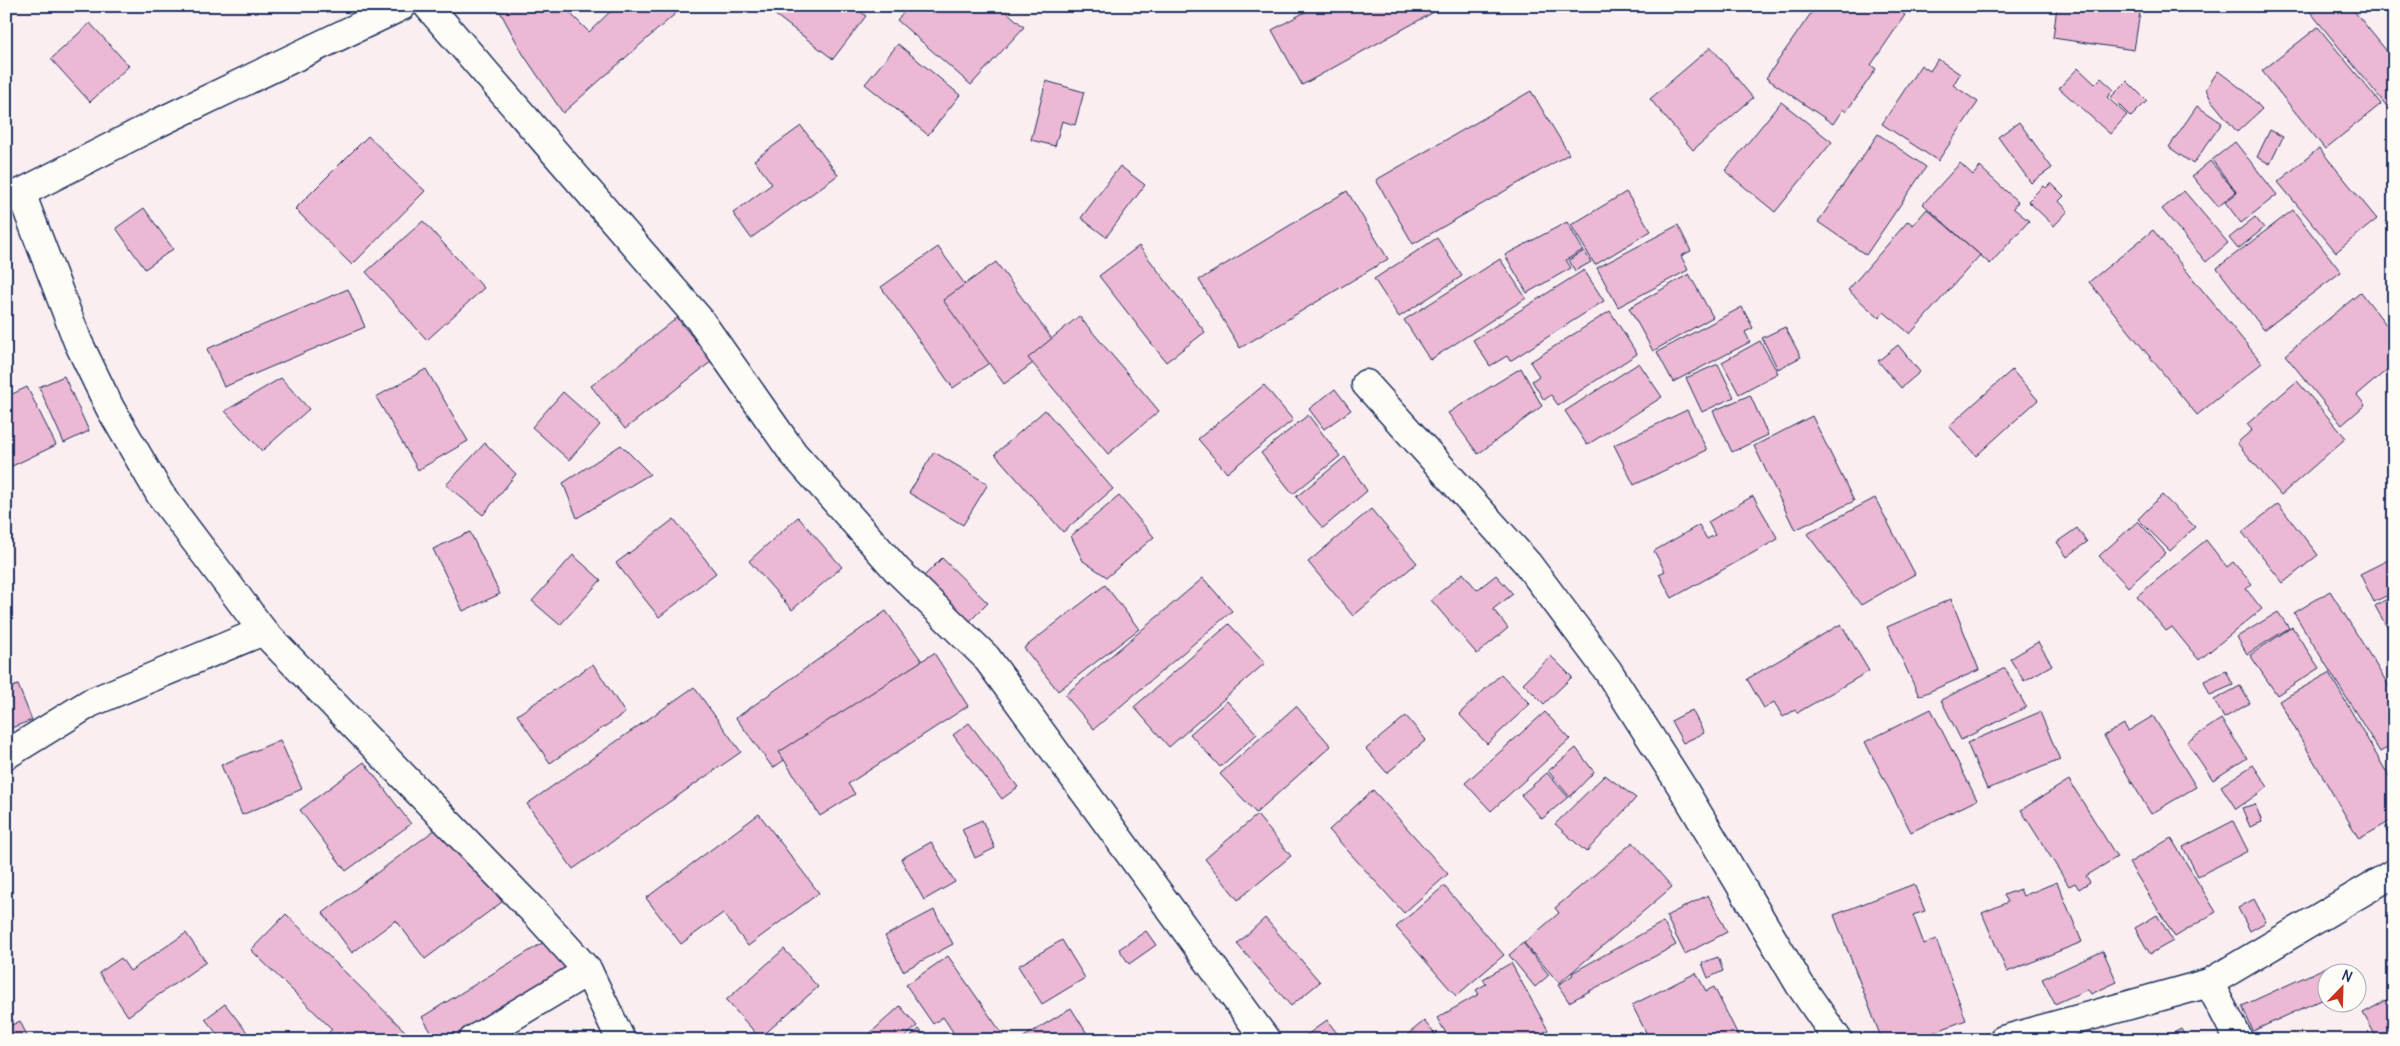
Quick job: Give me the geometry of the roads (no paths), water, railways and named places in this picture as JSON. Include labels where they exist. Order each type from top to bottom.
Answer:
[{"type":"street","points":[[402,6],[158,123],[14,196],[78,342],[110,408],[160,494],[263,631],[541,919],[588,971],[621,1040]]},
{"type":"street","points":[[428,6],[699,319],[793,453],[897,570],[986,657],[1254,1033]]},
{"type":"street","points":[[1366,384],[1527,563],[1608,671],[1682,787],[1800,985],[1838,1040]]},
{"type":"street","points":[[6,755],[90,703],[263,631]]},
{"type":"street","points":[[2003,1040],[2209,983],[2394,873]]},
{"type":"street","points":[[473,1040],[588,971]]},
{"type":"street","points":[[2209,983],[2239,1040]]}]
